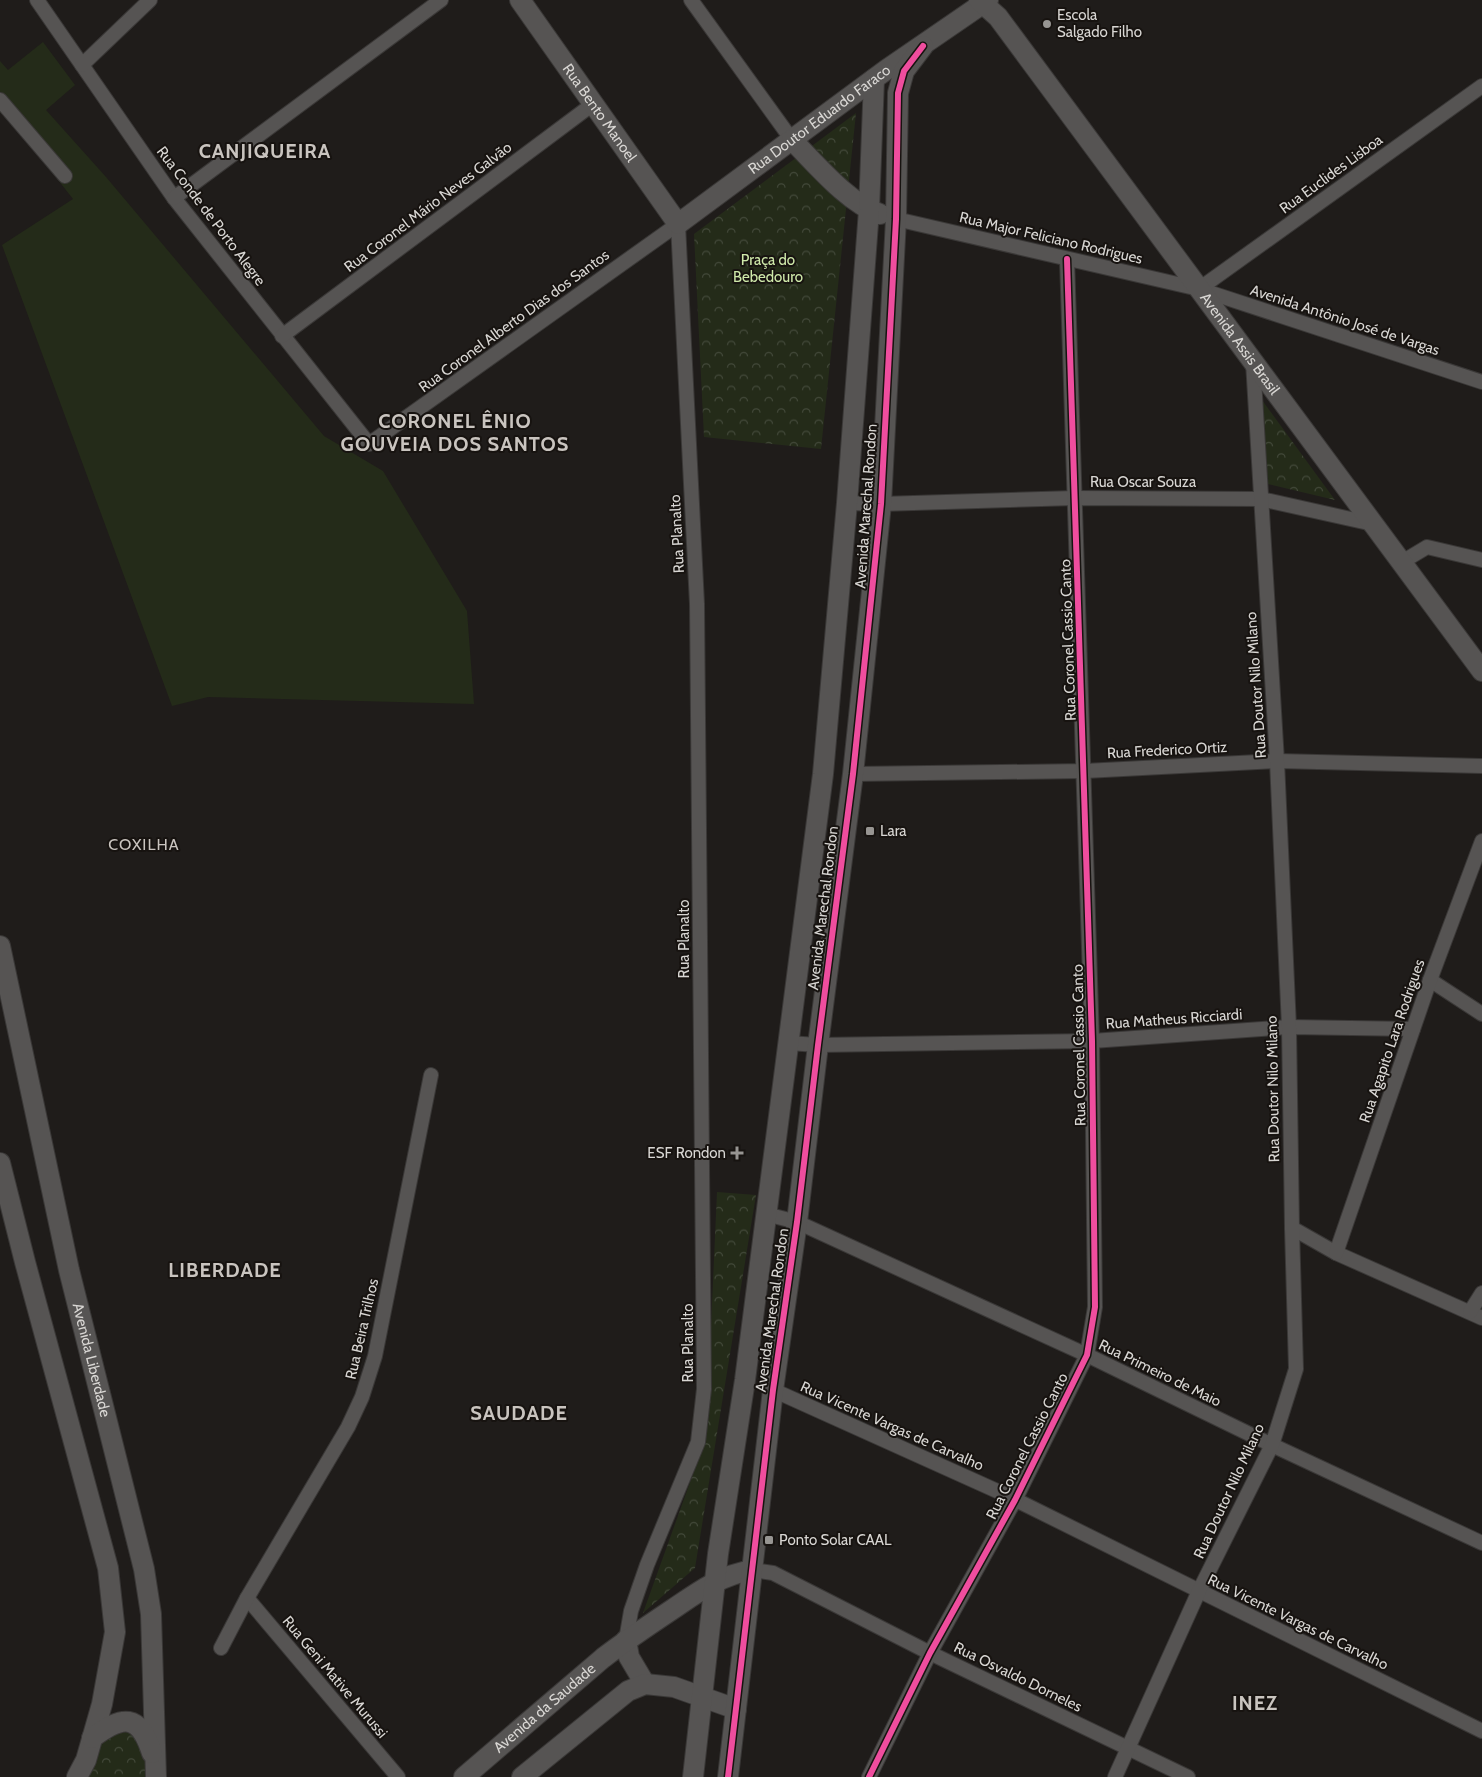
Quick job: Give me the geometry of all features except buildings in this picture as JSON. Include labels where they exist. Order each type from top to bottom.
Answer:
[{"type":"main road","name":"Rua Bento Manoel","points":[[520,0],[678,224]]},
{"type":"main road","name":"Rua Doutor Eduardo Faraco","points":[[678,224],[874,79],[989,4]]},
{"type":"main road","name":"Avenida Assis Brasil","points":[[989,4],[1482,671]]},
{"type":"main road","name":"Avenida Marechal Rondon","points":[[728,1777],[773,1390],[797,1222],[853,774],[881,504],[896,219],[898,93],[904,71],[923,46]]},
{"type":"main road","name":"Avenida Marechal Rondon","points":[[693,1777],[715,1581],[745,1380],[823,774],[847,503],[869,210],[874,79]]},
{"type":"main road","points":[[792,140],[850,197],[869,210],[896,219]]},
{"type":"main road","name":"Avenida Liberdade","points":[[0,946],[70,1270],[144,1569],[151,1614],[156,1771]]},
{"type":"main road","points":[[0,1163],[24,1262],[108,1568],[115,1632],[102,1704],[86,1760],[77,1777]]},
{"type":"main road","points":[[645,1684],[629,1657],[626,1640],[715,1581],[735,1572],[752,1570]]},
{"type":"main road","name":"Avenida da Saudade","points":[[464,1777],[626,1640]]},
{"type":"main road","points":[[522,1777],[628,1691],[645,1684],[674,1687],[736,1709]]},
{"type":"main road","points":[[92,1738],[118,1722],[130,1722],[140,1727],[147,1737],[156,1771]]},
{"type":"street","name":"Rua Conde de Porto Alegre","points":[[37,0],[174,198],[369,444]]},
{"type":"street","points":[[82,65],[150,0]]},
{"type":"street","points":[[174,198],[441,0]]},
{"type":"street","points":[[691,0],[792,140]]},
{"type":"street","name":"Rua Euclides Lisboa","points":[[1199,289],[1482,86]]},
{"type":"street","points":[[0,100],[65,176]]},
{"type":"street","name":"Rua Coronel Mário Neves Galvão","points":[[282,336],[593,104]]},
{"type":"street","name":"Rua Major Feliciano Rodrigues","points":[[896,219],[1199,289]]},
{"type":"street","name":"Rua Coronel Alberto Dias dos Santos","points":[[369,444],[678,224]]},
{"type":"street","name":"Rua Planalto","points":[[626,1640],[631,1611],[647,1564],[698,1442],[704,1389],[697,604],[678,224]]},
{"type":"street","name":"Rua Coronel Cassio Canto","points":[[869,1777],[930,1653],[1015,1500],[1087,1355],[1095,1307],[1092,1041],[1085,771],[1067,259]]},
{"type":"street","name":"Avenida Antônio José de Vargas","points":[[1199,289],[1482,382]]},
{"type":"street","name":"Rua Doutor Nilo Milano","points":[[1115,1777],[1199,1591],[1272,1445],[1296,1369],[1289,1027],[1277,761],[1253,362]]},
{"type":"street","name":"Rua Oscar Souza","points":[[881,504],[1075,498],[1261,499],[1373,524]]},
{"type":"street","name":"Avenida Marechal Rondon","points":[[847,503],[881,504]]},
{"type":"street","points":[[1402,562],[1427,547],[1482,560]]},
{"type":"street","name":"Rua Frederico Ortiz","points":[[853,774],[1085,771],[1277,761],[1482,766]]},
{"type":"street","name":"Rua Agapito Lara Rodrigues","points":[[1336,1253],[1430,980],[1482,841]]},
{"type":"street","points":[[1430,980],[1482,1014]]},
{"type":"street","name":"Rua Matheus Ricciardi","points":[[818,1044],[1092,1041],[1289,1027],[1413,1029]]},
{"type":"street","points":[[788,1043],[818,1044]]},
{"type":"street","name":"Rua Beira Trilhos","points":[[221,1648],[247,1598],[348,1427],[362,1397],[375,1356],[432,1075]]},
{"type":"street","name":"Avenida Marechal Rondon","points":[[766,1214],[797,1222]]},
{"type":"street","name":"Rua Primeiro de Maio","points":[[797,1222],[1087,1355],[1272,1445],[1482,1542]]},
{"type":"street","points":[[1292,1228],[1336,1253],[1476,1315],[1482,1293]]},
{"type":"street","name":"Rua Vicente Vargas de Carvalho","points":[[773,1390],[1015,1500],[1482,1731]]},
{"type":"street","name":"Rua Osvaldo Dorneles","points":[[752,1570],[773,1573],[930,1653],[1188,1777]]},
{"type":"street","name":"Rua Geni Mative Murussi","points":[[247,1598],[398,1777]]},
{"type":"green space","points":[[43,42],[75,85],[46,110],[106,177],[324,436],[383,471],[467,611],[474,704],[208,697],[172,706],[2,245],[73,199],[32,147],[0,112],[0,61],[8,70]]},
{"type":"green space","name":"Praça do Bebedouro","points":[[856,113],[821,449],[704,437],[694,234]]},
{"type":"green space","points":[[1259,396],[1335,500],[1264,483]]},
{"type":"green space","points":[[717,1192],[756,1195],[695,1568],[643,1613],[706,1438]]},
{"type":"green space","points":[[130,1727],[148,1760],[148,1777],[84,1777],[96,1741]]},
{"type":"cycle path","points":[[728,1777],[773,1390],[797,1222],[853,774],[881,504],[896,219],[898,93],[904,71],[923,46]]},
{"type":"cycle path","points":[[869,1777],[930,1653],[1015,1500],[1087,1355],[1095,1307],[1092,1041],[1067,259]]},
{"type":"place","name":"Escola Salgado Filho","points":[[1047,24]]},
{"type":"place","name":"Lara","points":[[870,831]]},
{"type":"place","name":"ESF Rondon","points":[[737,1153]]},
{"type":"place","name":"Ponto Solar CAAL","points":[[769,1540]]},
{"type":"district","name":"CANJIQUEIRA","points":[[265,151]]},
{"type":"district","name":"CORONEL ÊNIO GOUVEIA DOS SANTOS","points":[[455,432]]},
{"type":"district","name":"COXILHA","points":[[144,844]]},
{"type":"district","name":"LIBERDADE","points":[[225,1270]]},
{"type":"district","name":"SAUDADE","points":[[519,1413]]},
{"type":"district","name":"INEZ","points":[[1255,1703]]}]
